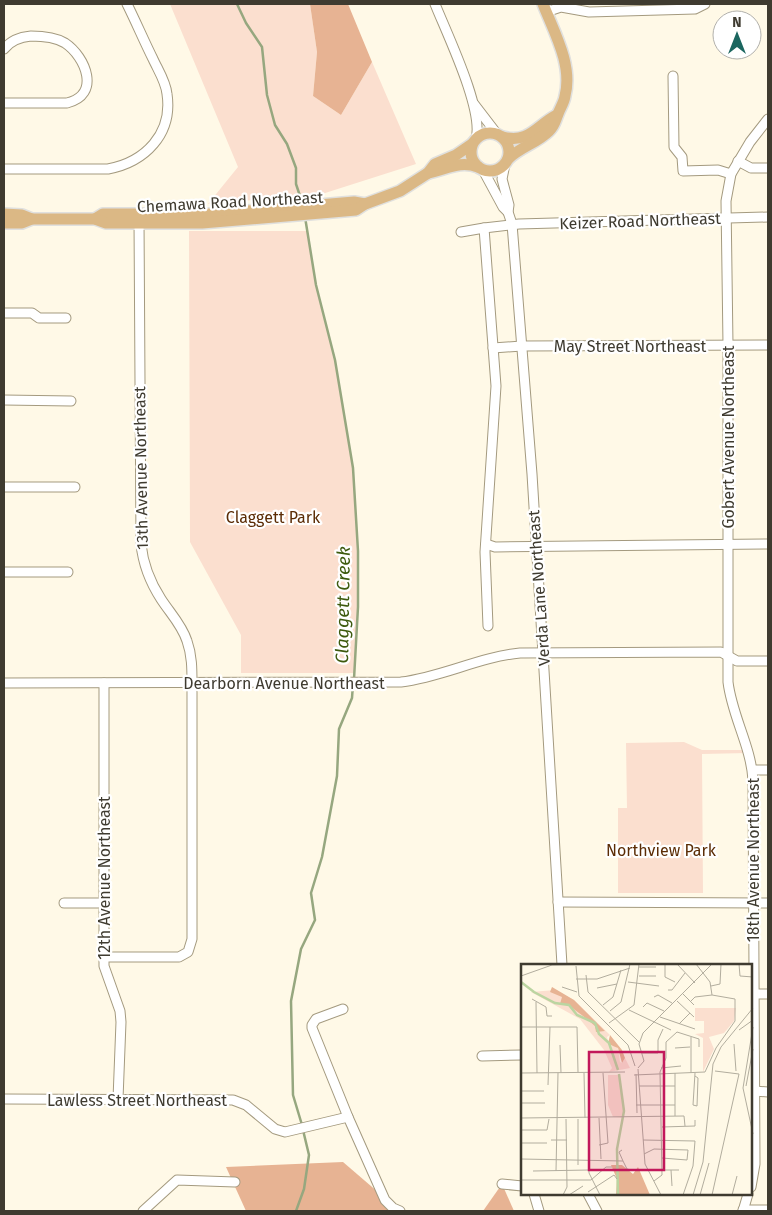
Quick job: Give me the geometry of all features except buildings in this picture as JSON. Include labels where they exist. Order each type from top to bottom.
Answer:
[{"type":"main road","points":[[545,8],[564,61],[567,78],[565,99],[557,115],[556,123],[544,136],[523,147],[495,170],[480,168],[471,156],[474,142],[486,133],[514,139],[526,136],[538,130],[557,115]]},
{"type":"main road","points":[[500,135],[509,147],[506,161]]},
{"type":"main road","name":"Chemawa Road Northeast","points":[[4,214],[22,215],[32,219],[94,219],[103,214],[139,219],[202,223],[290,212],[338,208],[356,210],[365,204],[400,191],[428,173],[435,164],[456,155],[474,142]]},
{"type":"main road","name":"Chemawa Road Northeast","points":[[428,173],[442,171],[459,164],[470,164],[480,168]]},
{"type":"main road","name":"Chemawa Road Northeast","points":[[4,223],[22,223],[32,219]]},
{"type":"street","points":[[4,169],[108,169],[133,162],[145,154],[158,140],[166,117],[167,93],[127,4]]},
{"type":"street","points":[[435,4],[474,104],[478,129],[474,142]]},
{"type":"street","points":[[545,8],[694,10],[705,4]]},
{"type":"street","points":[[4,49],[11,42],[24,37],[39,36],[58,40],[71,48],[82,61],[88,82],[83,94],[73,102],[4,103]]},
{"type":"street","points":[[673,76],[674,147],[682,157],[683,171],[718,170],[731,174]]},
{"type":"street","points":[[474,104],[500,135]]},
{"type":"street","name":"Gobert Avenue Northeast","points":[[728,656],[727,190],[731,174],[738,161],[768,119]]},
{"type":"street","name":"Verda Lane Northeast","points":[[506,161],[502,179],[509,205],[508,212]]},
{"type":"street","points":[[738,161],[752,168],[768,168]]},
{"type":"street","name":"Verda Lane Northeast","points":[[480,168],[508,212],[512,224],[537,546],[562,964]]},
{"type":"street","name":"Keizer Road Northeast","points":[[461,232],[512,224],[768,217]]},
{"type":"street","name":"13th Avenue Northeast","points":[[104,957],[179,958],[188,952],[192,945],[191,654],[188,641],[181,627],[160,598],[143,560],[140,516],[139,219]]},
{"type":"street","points":[[484,228],[496,386],[486,544],[488,626]]},
{"type":"street","points":[[4,313],[32,313],[39,318],[66,318]]},
{"type":"street","name":"May Street Northeast","points":[[493,348],[522,346],[768,345]]},
{"type":"street","points":[[4,400],[71,401]]},
{"type":"street","points":[[4,487],[74,487]]},
{"type":"street","points":[[486,544],[495,547],[768,544]]},
{"type":"street","points":[[4,572],[68,572]]},
{"type":"street","name":"Dearborn Avenue Northeast","points":[[4,683],[378,683],[420,680],[508,654],[721,652],[737,661],[768,661]]},
{"type":"street","name":"18th Avenue Northeast","points":[[728,656],[729,694],[752,770],[752,994],[755,1164],[752,1181]]},
{"type":"street","name":"12th Avenue Northeast","points":[[104,683],[104,957],[106,974],[115,996],[121,1022],[118,1099]]},
{"type":"street","points":[[752,770],[768,770]]},
{"type":"street","points":[[558,902],[768,903]]},
{"type":"street","points":[[64,903],[104,903]]},
{"type":"street","points":[[752,994],[768,994]]},
{"type":"street","points":[[343,1009],[316,1019],[312,1025],[348,1117],[385,1200],[400,1211]]},
{"type":"street","points":[[482,1056],[521,1055]]},
{"type":"street","points":[[754,1091],[768,1092]]},
{"type":"street","name":"Lawless Street Northeast","points":[[4,1099],[233,1100],[246,1105],[275,1130],[280,1132],[290,1132],[348,1117]]},
{"type":"street","points":[[143,1211],[177,1180],[234,1182]]},
{"type":"street","points":[[502,1184],[521,1186]]},
{"type":"street","points":[[534,1195],[539,1211]]},
{"type":"street","points":[[589,1195],[598,1211]]},
{"type":"street","points":[[748,1195],[743,1211],[768,1210]]},
{"type":"green space","points":[[170,4],[310,4],[317,52],[313,96],[341,115],[372,62],[416,164],[322,194],[208,204],[238,167]]},
{"type":"green space","name":"Claggett Park","points":[[189,231],[308,231],[316,285],[335,360],[353,468],[358,551],[358,607],[354,673],[241,673],[241,635],[190,542]]},
{"type":"green space","name":"Northview Park","points":[[684,742],[702,750],[747,750],[748,753],[702,754],[703,893],[618,893],[618,808],[627,808],[626,743]]},
{"type":"shaded area","points":[[310,4],[348,4],[372,62],[341,115],[313,96],[317,52]]},
{"type":"shaded area","points":[[343,1162],[400,1211],[246,1211],[226,1167]]},
{"type":"shaded area","points":[[502,1184],[514,1211],[483,1211]]},
{"type":"waterway","name":"Claggett Creek","points":[[237,4],[246,23],[262,47],[267,95],[275,125],[287,144],[296,168],[296,184],[302,202]]},
{"type":"waterway","name":"Claggett Creek","points":[[305,217],[316,285],[335,360],[353,468],[358,551],[358,607],[354,679]]},
{"type":"waterway","name":"Claggett Creek","points":[[302,1125],[293,1095],[291,1001],[301,949],[315,920],[311,893],[322,857],[337,776],[339,729],[352,698],[353,684]]},
{"type":"waterway","name":"Claggett Creek","points":[[296,1211],[304,1189],[309,1155],[303,1130]]}]
